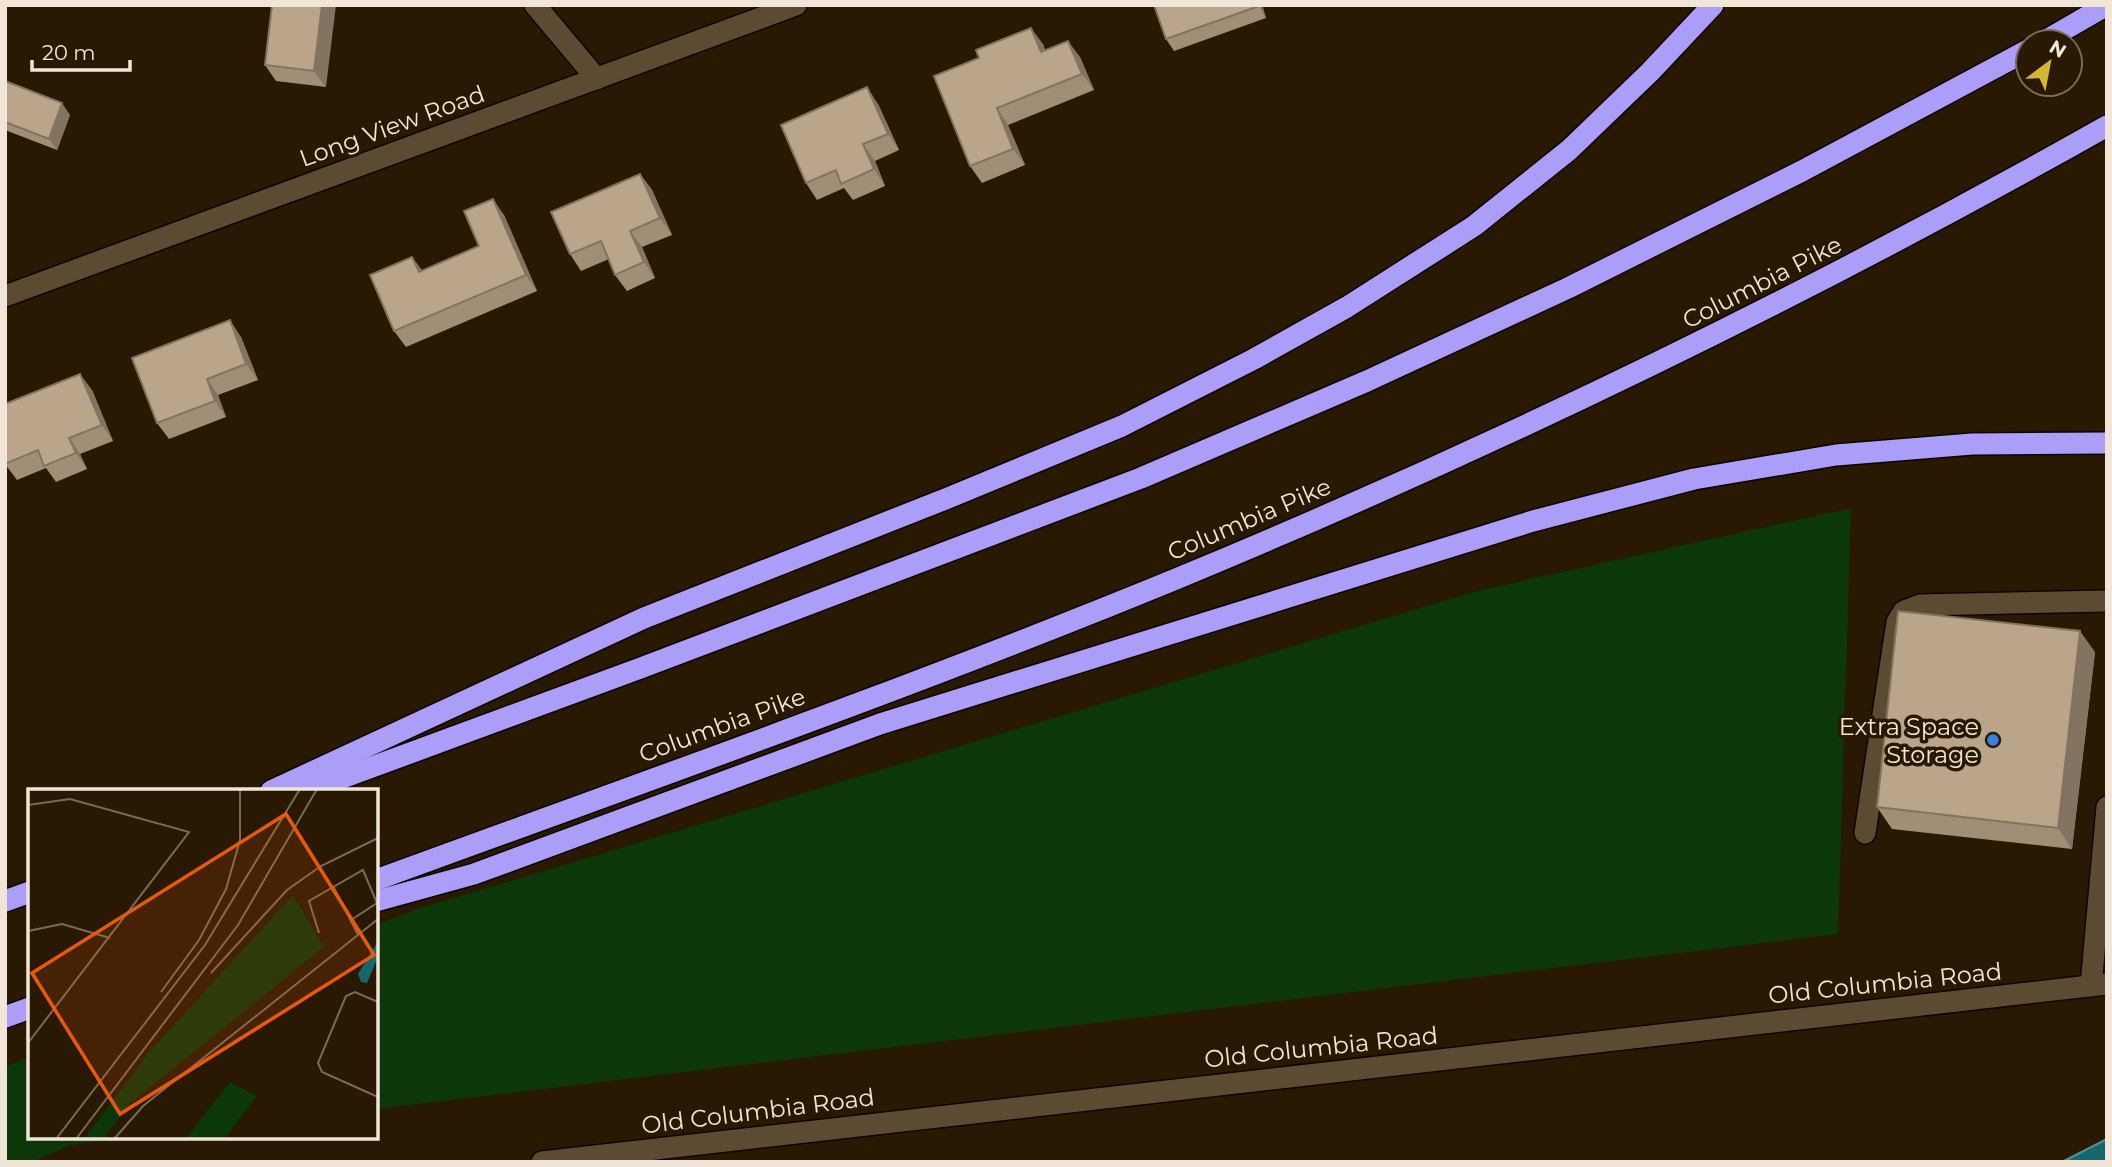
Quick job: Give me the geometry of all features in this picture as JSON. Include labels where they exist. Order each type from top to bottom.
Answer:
[{"type":"highway","points":[[275,789],[644,618],[1122,426],[1254,359],[1347,307],[1474,226],[1569,150],[1650,72],[1713,5]]},
{"type":"highway","points":[[2067,28],[2107,5]]},
{"type":"highway","points":[[312,789],[1142,478],[1329,397],[1568,288],[1802,171],[2014,57]]},
{"type":"highway","name":"Columbia Pike","points":[[378,879],[997,650],[1178,578],[1397,483],[1614,384],[1855,265],[2107,127]]},
{"type":"highway","points":[[378,900],[474,874],[880,724],[1533,521],[1693,479],[1836,456],[1972,444],[2107,443]]},
{"type":"highway","points":[[5,901],[28,893]]},
{"type":"highway","points":[[5,1017],[28,1009]]},
{"type":"street","points":[[535,5],[597,79]]},
{"type":"street","name":"Long View Road","points":[[5,296],[796,5]]},
{"type":"street","points":[[1866,834],[1897,622],[1904,611],[1920,605],[2107,601]]},
{"type":"street","points":[[2099,985],[2107,807]]},
{"type":"street","name":"Old Columbia Road","points":[[542,1162],[2099,985]]},
{"type":"green space","points":[[1851,508],[1838,934],[378,1109],[378,924],[417,909],[1477,591]]},
{"type":"green space","points":[[28,1058],[28,1139],[120,1139],[70,1145],[32,1162],[5,1162],[5,1066]]},
{"type":"water","points":[[2107,1139],[2107,1162],[2062,1162]]},
{"type":"building","points":[[272,5],[322,5],[314,71],[265,65]]},
{"type":"building","points":[[1154,5],[1258,5],[1259,6],[1166,39]]},
{"type":"building","points":[[1031,28],[1041,52],[1068,41],[1082,74],[997,108],[1013,149],[970,166],[934,76],[979,58],[976,50]]},
{"type":"building","points":[[5,81],[62,103],[49,139],[5,122]]},
{"type":"building","points":[[867,87],[888,134],[863,144],[874,169],[841,184],[836,170],[806,183],[781,125]]},
{"type":"building","points":[[640,174],[660,218],[630,231],[644,262],[615,275],[601,241],[570,254],[551,212]]},
{"type":"building","points":[[493,199],[526,275],[394,331],[370,275],[412,257],[419,272],[479,246],[464,211]]},
{"type":"building","points":[[230,320],[246,364],[207,379],[215,401],[157,423],[132,358]]},
{"type":"building","points":[[80,374],[102,425],[69,438],[76,453],[44,466],[38,450],[5,464],[5,404]]},
{"type":"building","name":"Extra Space Storage","points":[[1898,611],[2080,631],[2058,828],[1877,807]]},
{"type":"place","name":"Extra Space Storage","points":[[1993,740]]}]
